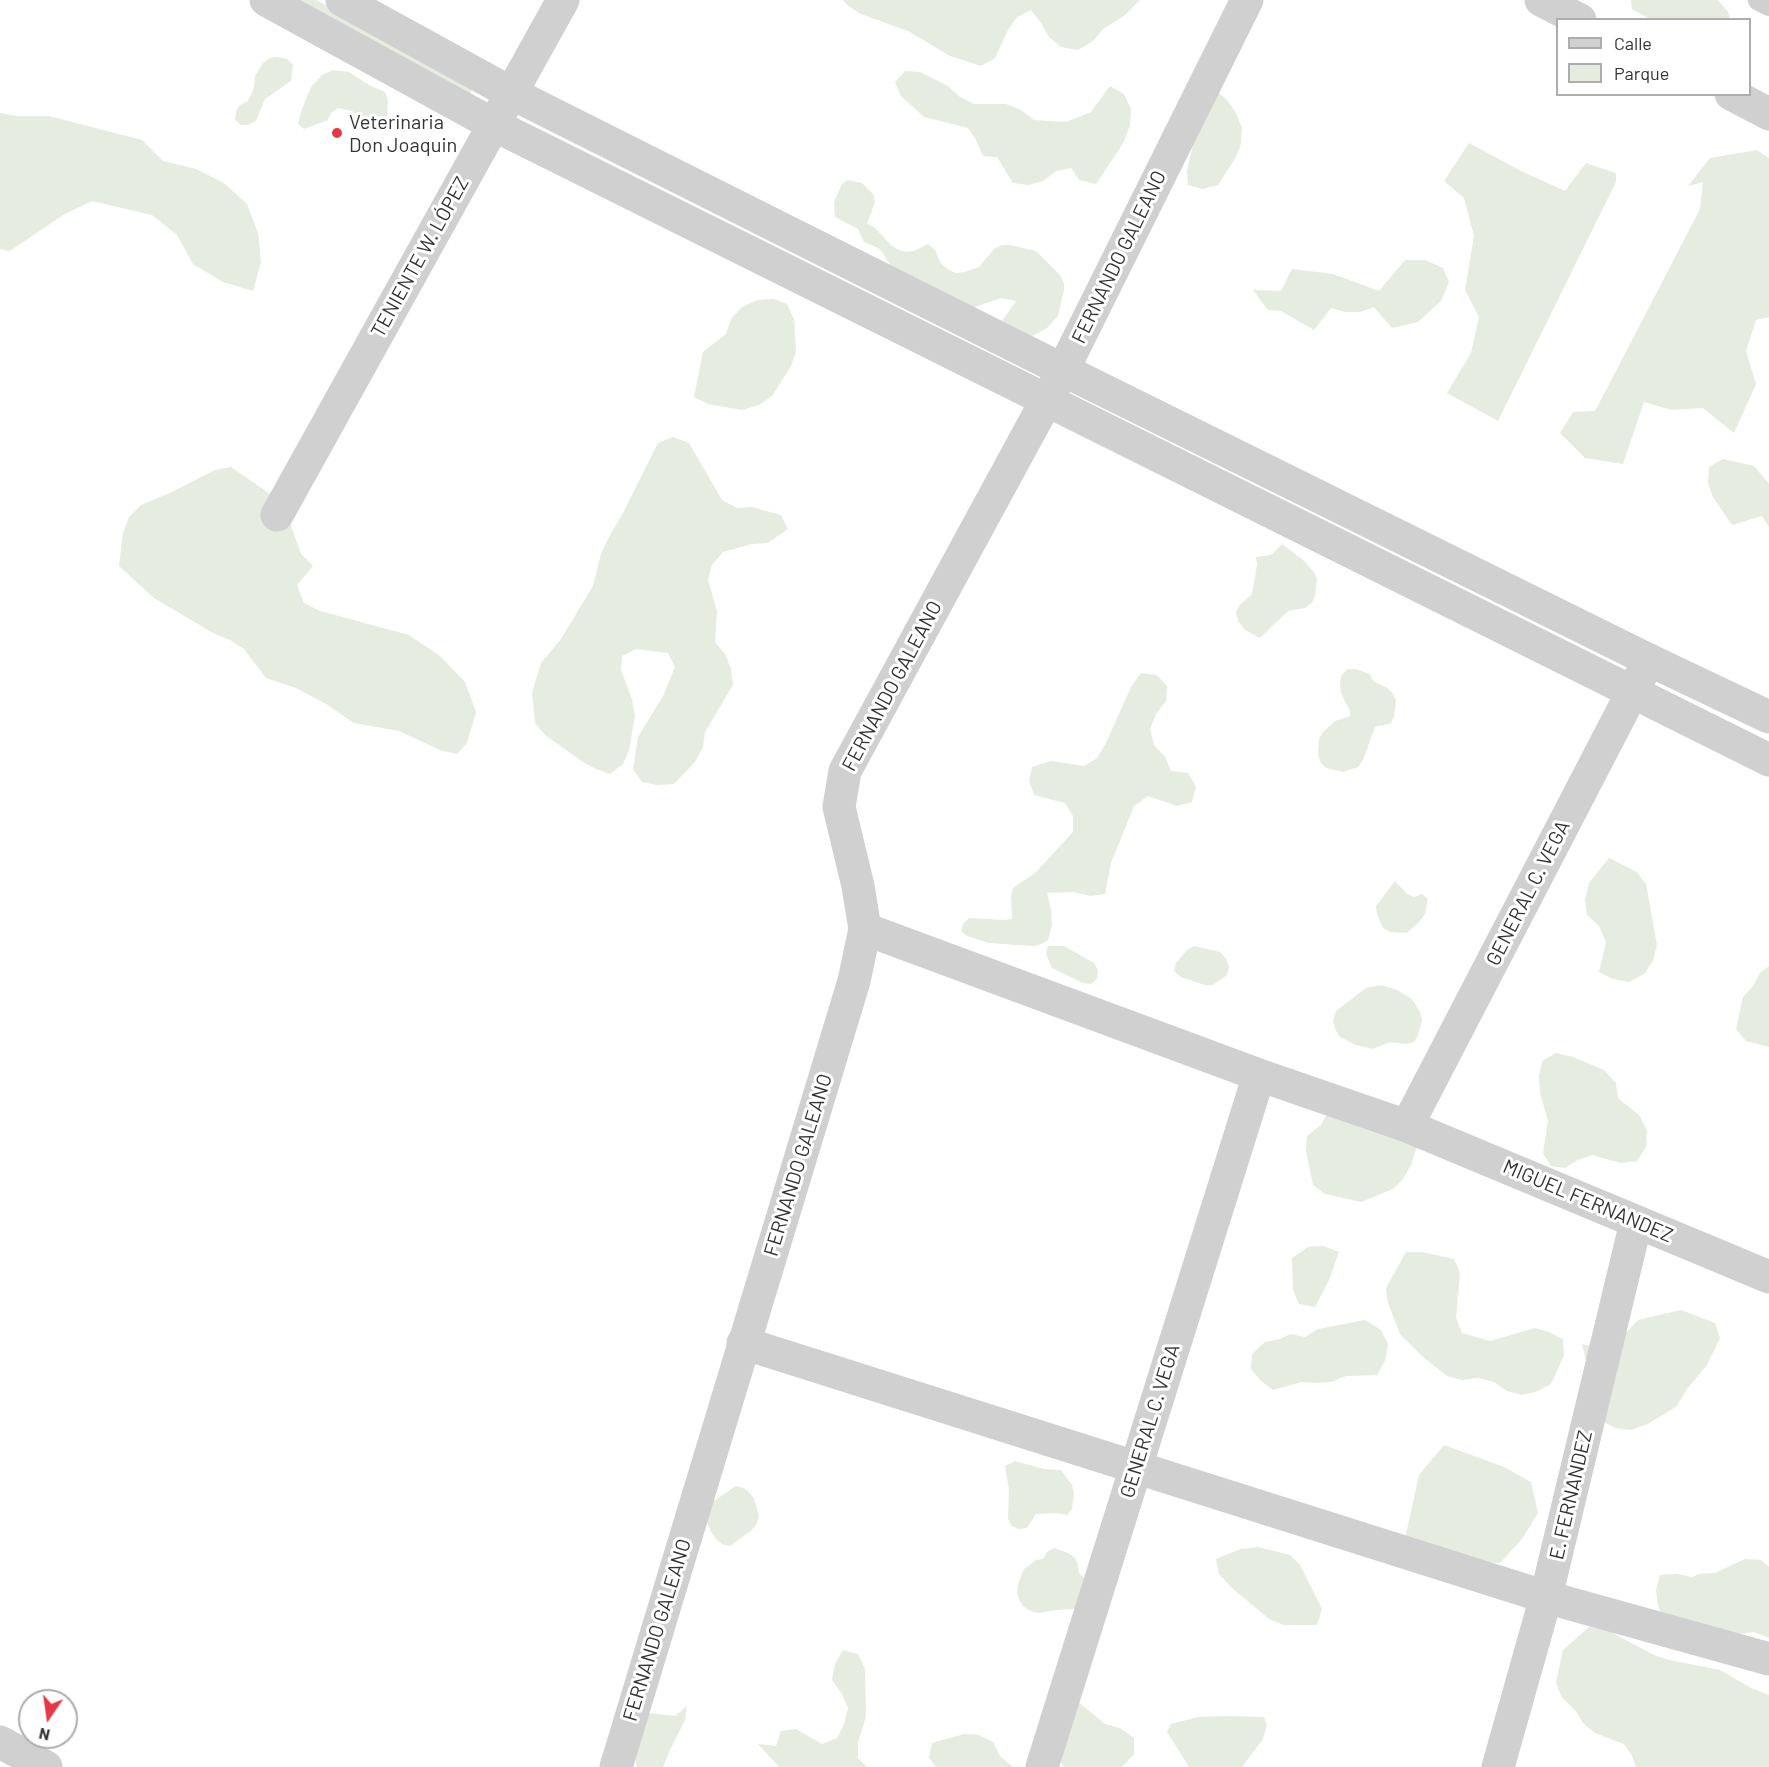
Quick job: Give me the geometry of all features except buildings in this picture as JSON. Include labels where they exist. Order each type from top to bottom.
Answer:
[{"type":"street","points":[[266,0],[494,125],[1769,760]]},
{"type":"street","points":[[342,0],[511,93],[1063,370],[1769,717]]},
{"type":"street","name":"TENIENTE W. LÓPEZ","points":[[277,515],[563,0]]},
{"type":"street","name":"FERNANDO GALEANO","points":[[616,1767],[854,981],[865,929],[858,886],[838,807],[844,771],[1063,370],[1247,0]]},
{"type":"street","points":[[1540,0],[1576,18]]},
{"type":"street","points":[[1735,96],[1769,114]]},
{"type":"street","name":"GENERAL C. VEGA","points":[[1407,1126],[1649,660]]},
{"type":"street","name":"MIGUEL FERNANDEZ","points":[[865,929],[1260,1075],[1407,1126],[1769,1276]]},
{"type":"street","name":"GENERAL C. VEGA","points":[[1042,1767],[1260,1075]]},
{"type":"street","name":"E. FERNANDEZ","points":[[1498,1767],[1546,1597],[1636,1222]]},
{"type":"street","points":[[743,1343],[1546,1597],[1769,1659]]},
{"type":"street","points":[[0,1742],[46,1767]]},
{"type":"lane","points":[[1759,0],[1769,5]]},
{"type":"green space","points":[[296,0],[316,0],[470,84],[471,93],[469,94]]},
{"type":"green space","points":[[843,0],[1140,0],[1124,16],[1103,29],[1093,41],[1078,50],[1061,47],[1049,37],[1031,10],[1017,17],[995,58],[981,66],[950,56],[908,31],[861,14]]},
{"type":"green space","points":[[1631,0],[1718,0],[1728,12],[1730,18],[1648,18],[1632,9]]},
{"type":"green space","points":[[270,58],[287,59],[293,65],[291,81],[265,99],[256,121],[248,125],[241,125],[235,120],[236,111],[240,105],[248,101],[254,87],[255,76],[263,63]]},
{"type":"green space","points":[[333,70],[349,72],[385,92],[388,100],[387,116],[382,121],[374,123],[366,121],[352,111],[338,108],[331,113],[328,120],[304,129],[298,124],[311,87],[322,75]]},
{"type":"green space","points":[[905,71],[920,72],[948,86],[960,97],[974,104],[1006,104],[1021,110],[1034,120],[1066,122],[1091,112],[1110,86],[1124,94],[1131,109],[1130,125],[1124,142],[1096,184],[1079,180],[1071,168],[1056,171],[1043,181],[1028,185],[1013,183],[997,157],[983,156],[968,128],[924,117],[901,96],[895,82]]},
{"type":"green space","points":[[1215,90],[1227,100],[1236,113],[1242,128],[1241,144],[1236,157],[1218,185],[1202,189],[1188,185],[1187,171],[1195,135]]},
{"type":"green space","points":[[0,113],[17,116],[49,116],[142,140],[163,161],[196,169],[224,183],[247,204],[258,233],[261,262],[253,291],[223,282],[193,264],[177,235],[152,215],[92,201],[63,215],[10,251],[0,249]]},
{"type":"green space","points":[[1469,143],[1565,191],[1586,163],[1616,173],[1616,182],[1498,421],[1447,393],[1471,353],[1479,317],[1465,290],[1474,236],[1464,198],[1444,181]]},
{"type":"green space","points":[[1757,150],[1769,158],[1769,317],[1756,320],[1746,351],[1756,384],[1734,433],[1703,408],[1671,410],[1644,402],[1623,464],[1585,458],[1560,433],[1573,412],[1595,411],[1700,209],[1703,182],[1688,186],[1710,158]]},
{"type":"green space","points":[[847,180],[862,183],[873,194],[875,202],[867,224],[874,227],[892,246],[906,252],[928,244],[935,250],[941,264],[956,273],[979,267],[994,249],[1002,245],[1036,251],[1060,275],[1064,283],[1058,316],[1047,328],[1032,336],[1002,321],[1016,301],[1001,298],[969,309],[938,300],[921,280],[904,276],[892,268],[878,248],[864,242],[858,229],[835,217],[834,202],[842,184]]},
{"type":"green space","points":[[1405,260],[1425,260],[1443,268],[1449,282],[1441,301],[1418,322],[1392,328],[1374,307],[1360,312],[1345,312],[1331,308],[1314,330],[1281,311],[1268,310],[1253,290],[1281,291],[1292,269],[1333,274],[1379,291]]},
{"type":"green space","points":[[774,299],[787,304],[794,319],[796,352],[791,366],[772,396],[759,405],[742,410],[708,404],[694,397],[703,352],[726,334],[731,319],[742,307],[758,300]]},
{"type":"green space","points":[[673,437],[689,443],[722,500],[737,508],[752,507],[781,515],[788,529],[768,543],[752,544],[723,552],[712,565],[708,580],[717,611],[715,642],[725,654],[731,669],[733,685],[705,732],[703,747],[695,762],[674,784],[657,785],[642,782],[633,769],[638,737],[663,696],[675,667],[668,653],[636,649],[622,656],[621,670],[632,699],[635,716],[629,750],[623,764],[610,774],[583,762],[545,735],[535,723],[532,693],[541,663],[561,639],[593,586],[601,554],[658,443]]},
{"type":"green space","points":[[1723,459],[1754,466],[1769,484],[1769,527],[1762,516],[1732,525],[1713,497],[1708,484],[1709,467]]},
{"type":"green space","points":[[231,467],[273,496],[285,509],[301,554],[313,566],[297,585],[304,603],[320,611],[409,635],[440,656],[465,682],[476,712],[467,743],[457,754],[440,750],[399,731],[354,723],[326,704],[296,688],[266,678],[244,649],[154,598],[119,566],[123,533],[129,517],[141,505],[215,470]]},
{"type":"green space","points":[[1282,544],[1314,572],[1317,579],[1315,595],[1312,603],[1305,608],[1288,611],[1260,638],[1245,630],[1238,621],[1236,613],[1239,606],[1252,594],[1257,565],[1256,557],[1271,555]]},
{"type":"green space","points":[[1347,669],[1370,674],[1373,681],[1393,694],[1396,701],[1391,723],[1375,727],[1363,760],[1358,767],[1343,772],[1326,768],[1318,755],[1319,739],[1323,732],[1335,721],[1350,716],[1340,684],[1341,676]]},
{"type":"green space","points":[[1141,673],[1157,675],[1167,686],[1166,701],[1156,714],[1150,729],[1154,745],[1165,757],[1171,771],[1188,773],[1196,787],[1192,802],[1177,806],[1148,796],[1134,806],[1111,863],[1105,894],[1090,896],[1074,892],[1047,893],[1052,925],[1048,940],[1042,944],[1033,946],[989,943],[967,936],[961,931],[963,924],[969,918],[1012,919],[1013,888],[1035,873],[1073,832],[1073,816],[1065,803],[1034,795],[1029,781],[1032,767],[1051,761],[1084,766],[1097,758],[1131,687]]},
{"type":"green space","points":[[1609,858],[1637,872],[1646,884],[1657,945],[1653,961],[1644,974],[1629,982],[1613,979],[1599,972],[1606,942],[1599,926],[1587,915],[1585,900],[1589,883]]},
{"type":"green space","points":[[1395,881],[1407,894],[1414,897],[1422,894],[1428,899],[1425,914],[1407,933],[1390,932],[1383,928],[1377,914],[1376,906]]},
{"type":"green space","points":[[1048,946],[1064,946],[1094,963],[1098,970],[1097,979],[1091,984],[1083,983],[1052,968],[1046,954]]},
{"type":"green space","points":[[1194,946],[1220,952],[1229,967],[1227,975],[1213,985],[1205,985],[1181,977],[1174,971],[1176,963],[1187,950]]},
{"type":"green space","points":[[1769,966],[1769,1047],[1746,1041],[1736,1029],[1743,997],[1753,986],[1760,973]]},
{"type":"green space","points":[[1381,985],[1397,990],[1412,999],[1420,1012],[1422,1020],[1414,1042],[1406,1044],[1390,1042],[1373,1049],[1356,1045],[1340,1037],[1333,1021],[1336,1011],[1366,988]]},
{"type":"green space","points":[[1556,1053],[1573,1057],[1604,1070],[1616,1083],[1618,1098],[1640,1116],[1647,1131],[1646,1147],[1637,1161],[1621,1163],[1592,1155],[1565,1168],[1551,1166],[1543,1153],[1548,1121],[1540,1093],[1539,1076],[1542,1061]]},
{"type":"green space","points":[[1328,1112],[1420,1136],[1411,1165],[1403,1179],[1393,1189],[1361,1202],[1325,1194],[1313,1185],[1306,1151],[1307,1136],[1321,1125]]},
{"type":"green space","points":[[1323,1246],[1339,1252],[1329,1280],[1315,1307],[1299,1304],[1293,1290],[1292,1258],[1308,1247]]},
{"type":"green space","points":[[1406,1252],[1422,1252],[1454,1259],[1460,1273],[1456,1318],[1462,1333],[1490,1341],[1535,1328],[1563,1339],[1564,1355],[1551,1384],[1538,1391],[1522,1395],[1507,1391],[1494,1382],[1478,1378],[1462,1380],[1447,1376],[1423,1357],[1400,1334],[1388,1303],[1386,1288]]},
{"type":"green space","points":[[1681,1310],[1715,1323],[1720,1338],[1707,1365],[1687,1389],[1677,1406],[1648,1424],[1631,1430],[1616,1428],[1601,1421],[1582,1344],[1601,1349],[1627,1332],[1638,1320]]},
{"type":"green space","points":[[1365,1320],[1381,1330],[1388,1344],[1385,1361],[1377,1375],[1346,1376],[1331,1382],[1302,1382],[1273,1390],[1251,1369],[1252,1354],[1265,1342],[1290,1334],[1305,1337],[1318,1329]]},
{"type":"green space","points":[[1444,1445],[1504,1467],[1531,1482],[1538,1513],[1522,1539],[1500,1563],[1429,1558],[1405,1539],[1419,1475]]},
{"type":"green space","points":[[1015,1461],[1044,1469],[1061,1470],[1072,1485],[1074,1493],[1072,1509],[1067,1515],[1036,1514],[1027,1528],[1019,1529],[1012,1526],[1008,1519],[1009,1490],[1005,1466]]},
{"type":"green space","points":[[736,1486],[750,1493],[759,1515],[752,1530],[730,1546],[716,1539],[705,1516],[711,1503]]},
{"type":"green space","points":[[1258,1547],[1290,1555],[1300,1565],[1322,1609],[1317,1625],[1284,1625],[1269,1619],[1219,1574],[1216,1559],[1241,1549]]},
{"type":"green space","points":[[1054,1548],[1075,1558],[1079,1573],[1090,1583],[1081,1605],[1073,1609],[1039,1613],[1030,1611],[1019,1600],[1018,1584],[1024,1569],[1036,1560],[1043,1559],[1047,1552]]},
{"type":"green space","points":[[1745,1559],[1761,1560],[1769,1567],[1769,1638],[1754,1632],[1724,1636],[1665,1620],[1658,1606],[1656,1590],[1660,1575],[1677,1574],[1692,1577],[1715,1573]]},
{"type":"green space","points":[[1589,1627],[1605,1629],[1654,1655],[1669,1660],[1720,1670],[1751,1688],[1769,1695],[1769,1767],[1636,1767],[1624,1744],[1595,1733],[1583,1723],[1575,1710],[1561,1696],[1556,1682],[1563,1650]]},
{"type":"green space","points":[[843,1650],[858,1654],[865,1669],[866,1716],[858,1743],[858,1758],[867,1767],[779,1767],[758,1744],[776,1746],[781,1731],[796,1729],[822,1744],[837,1738],[848,1708],[832,1680],[835,1664]]},
{"type":"green space","points":[[1067,1693],[1105,1724],[1120,1728],[1134,1738],[1134,1754],[1124,1765],[1121,1767],[1064,1767],[1059,1758]]},
{"type":"green space","points":[[687,1706],[685,1720],[663,1767],[637,1767],[632,1743],[637,1712],[675,1716]]},
{"type":"green space","points":[[1198,1717],[1264,1717],[1267,1725],[1263,1739],[1242,1767],[1189,1767],[1167,1732],[1171,1724]]},
{"type":"green space","points":[[964,1734],[979,1735],[993,1742],[1000,1756],[1013,1767],[936,1767],[929,1758],[932,1743]]},
{"type":"place","name":"Veterinaria Don Joaquin","points":[[337,133]]}]
